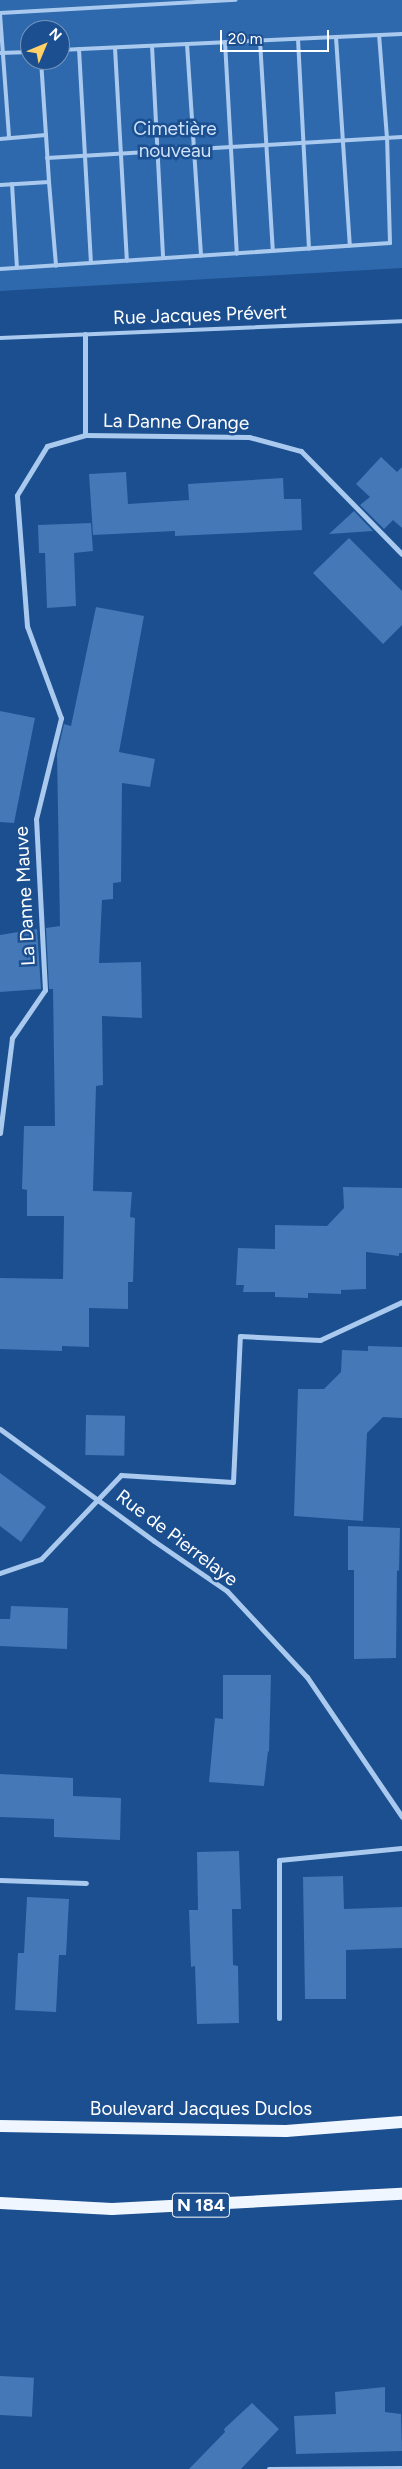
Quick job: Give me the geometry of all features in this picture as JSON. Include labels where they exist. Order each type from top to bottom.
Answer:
[{"type":"main road","name":"Boulevard Jacques Duclos","points":[[0,2126],[286,2131],[402,2122]]},
{"type":"main road","name":"N 184","points":[[0,2203],[112,2209],[402,2194]]},
{"type":"street","points":[[85,334],[85,435]]},
{"type":"street","name":"La Danne Orange","points":[[85,435],[249,437],[301,451],[402,554]]},
{"type":"street","name":"La Danne Mauve","points":[[0,1133],[12,1038],[45,990],[36,819],[61,718],[27,626],[18,495],[46,446],[85,435]]},
{"type":"street","points":[[0,1573],[41,1559],[121,1475],[232,1482],[240,1336],[320,1340],[402,1302]]},
{"type":"street","name":"Rue de Pierrelaye","points":[[0,1429],[98,1498],[154,1541],[227,1591],[306,1678],[402,1817]]},
{"type":"street","points":[[279,2018],[279,1860],[402,1848]]},
{"type":"street","points":[[0,1880],[86,1883]]},
{"type":"lane","points":[[9,138],[0,13],[236,0]]},
{"type":"lane","points":[[70,49],[402,34]]},
{"type":"lane","points":[[0,269],[390,243],[387,138],[379,35]]},
{"type":"lane","points":[[336,37],[350,246]]},
{"type":"lane","points":[[298,39],[310,249]]},
{"type":"lane","points":[[260,41],[273,251]]},
{"type":"lane","points":[[224,42],[236,254]]},
{"type":"lane","points":[[187,44],[201,256]]},
{"type":"lane","points":[[152,46],[163,258]]},
{"type":"lane","points":[[115,48],[128,261]]},
{"type":"lane","points":[[79,49],[91,263]]},
{"type":"lane","points":[[2,53],[20,52]]},
{"type":"lane","points":[[42,70],[56,266]]},
{"type":"lane","points":[[0,139],[46,135]]},
{"type":"lane","points":[[47,158],[402,137]]},
{"type":"lane","points":[[0,185],[49,182]]},
{"type":"lane","points":[[12,184],[17,268]]},
{"type":"lane","name":"Rue Jacques Prévert","points":[[0,338],[402,321]]},
{"type":"lane","points":[[269,2469],[402,2468]]},
{"type":"green space","name":"Cimetière nouveau","points":[[0,0],[402,0],[402,268],[0,291]]},
{"type":"building","points":[[381,457],[397,472],[402,467],[402,528],[393,520],[384,529],[360,505],[370,497],[356,484]]},
{"type":"building","points":[[126,472],[128,504],[189,500],[188,484],[283,478],[284,499],[301,499],[302,530],[175,536],[175,531],[93,535],[89,474]]},
{"type":"building","points":[[354,511],[373,531],[329,534]]},
{"type":"building","points":[[91,523],[93,551],[74,553],[76,606],[47,608],[45,553],[39,553],[38,525]]},
{"type":"building","points":[[349,538],[402,591],[402,625],[383,644],[313,573]]},
{"type":"building","points":[[96,607],[144,616],[119,752],[155,759],[150,787],[122,783],[121,882],[113,883],[113,899],[102,900],[99,963],[141,962],[142,1018],[102,1016],[103,1085],[96,1086],[93,1191],[132,1192],[130,1217],[135,1218],[133,1282],[128,1282],[128,1309],[89,1308],[89,1347],[62,1346],[62,1351],[0,1349],[0,1278],[63,1279],[64,1216],[27,1216],[27,1190],[22,1189],[24,1126],[55,1126],[53,989],[49,989],[46,928],[60,926],[57,754],[64,724],[71,726]]},
{"type":"building","points":[[0,711],[35,718],[14,823],[0,822]]},
{"type":"building","points":[[37,929],[41,989],[0,992],[0,935]]},
{"type":"building","points":[[343,1187],[402,1188],[402,1253],[399,1253],[399,1256],[366,1252],[366,1289],[341,1290],[341,1294],[308,1293],[308,1298],[275,1297],[275,1292],[243,1292],[244,1285],[236,1285],[238,1248],[275,1249],[275,1225],[327,1226],[344,1208]]},
{"type":"building","points":[[368,1346],[402,1347],[402,1418],[383,1417],[367,1433],[363,1521],[294,1516],[298,1389],[324,1389],[341,1372],[342,1350],[368,1351]]},
{"type":"building","points":[[86,1415],[125,1416],[124,1456],[85,1455]]},
{"type":"building","points":[[0,1473],[46,1507],[21,1542],[0,1526]]},
{"type":"building","points":[[348,1526],[400,1528],[399,1571],[397,1570],[396,1658],[354,1659],[354,1570],[348,1570]]},
{"type":"building","points":[[11,1606],[68,1608],[67,1649],[0,1646],[0,1619],[10,1619]]},
{"type":"building","points":[[223,1675],[271,1675],[269,1752],[264,1786],[209,1782],[215,1718],[223,1719]]},
{"type":"building","points":[[0,1774],[73,1778],[73,1796],[121,1798],[120,1840],[54,1837],[54,1819],[0,1817]]},
{"type":"building","points":[[239,1851],[241,1909],[232,1909],[233,1965],[238,1966],[239,2023],[197,2024],[195,1966],[191,1967],[189,1910],[198,1910],[197,1852]]},
{"type":"building","points":[[343,1876],[344,1909],[402,1907],[402,1948],[346,1950],[346,1999],[305,1999],[303,1877]]},
{"type":"building","points":[[27,1897],[69,1899],[66,1955],[59,1955],[56,2012],[15,2010],[18,1953],[24,1953]]},
{"type":"building","points":[[0,2376],[34,2378],[32,2417],[0,2415]]},
{"type":"building","points":[[385,2387],[385,2412],[401,2414],[402,2451],[296,2454],[294,2416],[336,2414],[335,2392]]},
{"type":"building","points":[[252,2403],[279,2429],[241,2469],[189,2469],[225,2432],[224,2429]]}]
